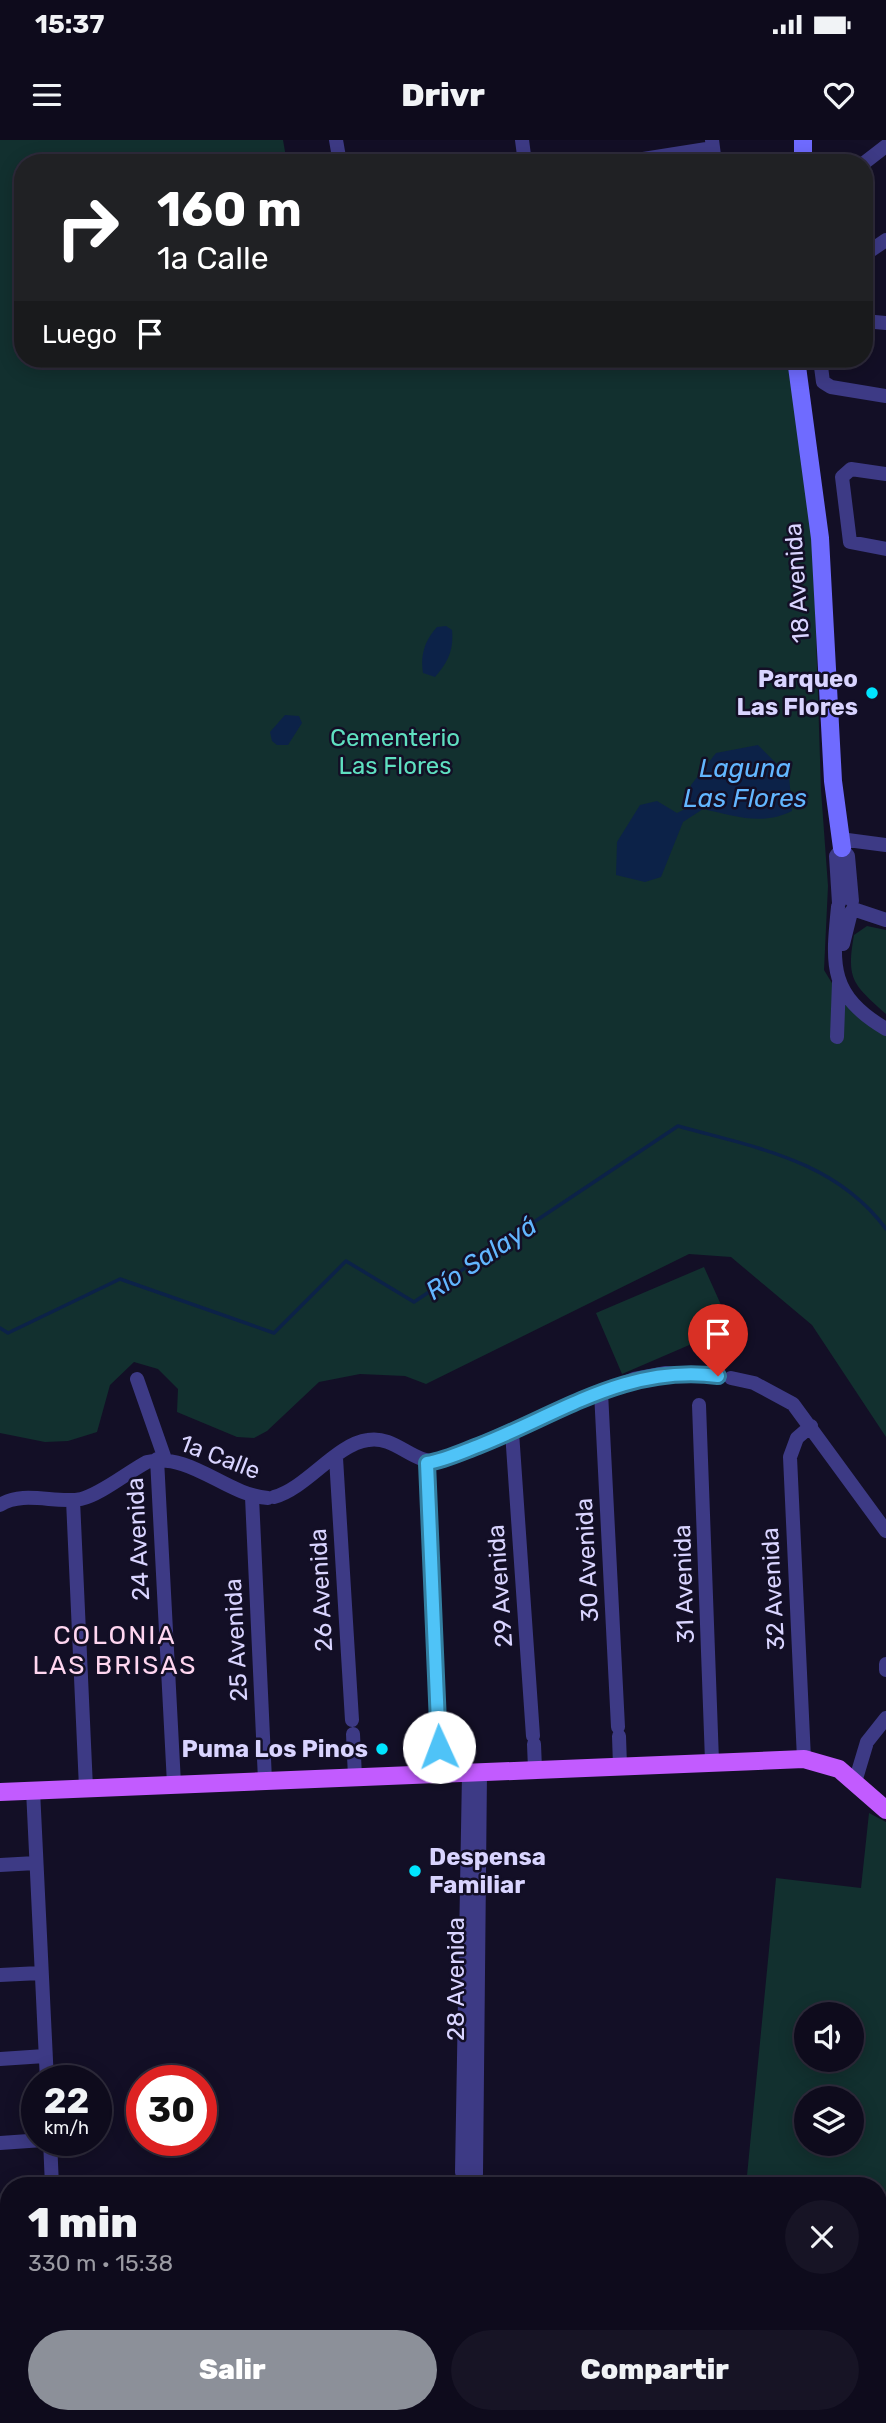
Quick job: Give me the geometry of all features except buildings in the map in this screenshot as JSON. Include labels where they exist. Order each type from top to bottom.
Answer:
[{"type":"main road","points":[[0,1791],[440,1773],[474,1780],[535,1769],[804,1759],[832,1766],[855,1782],[886,1810]]},
{"type":"street","points":[[663,154],[712,144]]},
{"type":"street","name":"18 Avenida","points":[[797,368],[820,538],[834,781],[841,843],[836,856],[847,906],[842,968],[863,1001],[886,1019]]},
{"type":"street","points":[[821,368],[823,382],[831,387],[886,396]]},
{"type":"street","points":[[886,474],[851,469],[842,477],[850,542],[886,549]]},
{"type":"street","points":[[841,843],[886,845]]},
{"type":"street","points":[[847,906],[886,920]]},
{"type":"street","name":"18 Avenida","points":[[847,906],[833,956],[839,982],[856,1007],[886,1029]]},
{"type":"street","points":[[837,1037],[839,982]]},
{"type":"street","points":[[440,1773],[427,1463],[512,1432],[634,1380],[666,1373],[724,1377],[754,1383],[793,1404],[886,1531]]},
{"type":"street","name":"24 Avenida","points":[[137,1379],[161,1460],[174,1784]]},
{"type":"street","name":"30 Avenida","points":[[601,1392],[620,1766]]},
{"type":"street","name":"31 Avenida","points":[[699,1405],[712,1762]]},
{"type":"street","name":"32 Avenida","points":[[804,1759],[790,1457],[797,1438],[811,1426]]},
{"type":"street","name":"29 Avenida","points":[[512,1432],[535,1769]]},
{"type":"street","name":"1a Calle","points":[[0,1505],[13,1499],[73,1500],[92,1495],[136,1468],[161,1460],[204,1473],[252,1497],[271,1497],[336,1458],[357,1442],[376,1439],[400,1447],[427,1463]]},
{"type":"street","name":"26 Avenida","points":[[336,1458],[355,1777]]},
{"type":"street","name":"25 Avenida","points":[[252,1497],[265,1780]]},
{"type":"street","points":[[73,1500],[86,1788]]},
{"type":"street","points":[[886,1664],[886,1670]]},
{"type":"street","points":[[855,1782],[867,1742],[886,1718]]},
{"type":"street","name":"28 Avenida","points":[[465,2177],[474,1780]]},
{"type":"street","points":[[33,1790],[46,2065]]},
{"type":"street","points":[[0,1865],[36,1863]]},
{"type":"street","points":[[0,1975],[40,1973]]},
{"type":"street","points":[[0,2059],[45,2056]]},
{"type":"street","points":[[0,2143],[21,2142]]},
{"type":"street","points":[[51,2156],[52,2177]]},
{"type":"green space","name":"Cementerio Las Flores","points":[[0,140],[283,140],[285,154],[14,154],[14,368],[790,368],[813,541],[821,790],[828,886],[824,970],[841,998],[886,1030],[886,1437],[812,1325],[731,1257],[689,1254],[426,1384],[405,1376],[360,1374],[319,1382],[267,1431],[254,1438],[237,1437],[177,1412],[178,1389],[158,1369],[134,1362],[110,1385],[97,1432],[68,1441],[45,1442],[0,1433]]},
{"type":"green space","points":[[867,926],[886,930],[886,1014],[859,988],[852,972],[854,935]]},
{"type":"green space","points":[[704,1267],[731,1327],[622,1374],[596,1313]]},
{"type":"green space","points":[[869,1813],[886,1822],[886,2177],[747,2177],[776,1878],[861,1888]]},
{"type":"water","points":[[446,626],[452,630],[451,650],[447,661],[435,677],[423,673],[423,654],[429,637],[437,627]]},
{"type":"water","points":[[285,715],[299,716],[302,723],[288,745],[277,745],[272,741],[270,732]]},
{"type":"water","name":"Laguna Las Flores","points":[[758,745],[789,776],[792,811],[781,816],[759,819],[703,809],[683,822],[661,877],[645,882],[616,875],[617,842],[640,805],[657,801],[677,813],[689,807],[691,785],[716,753]]},
{"type":"waterway","name":"Río Salayá","points":[[0,1328],[8,1333],[120,1279],[274,1333],[346,1261],[414,1302],[678,1126],[765,1150],[818,1172],[843,1187],[866,1206],[886,1229]]},
{"type":"place","name":"Parqueo Las Flores","points":[[872,693]]},
{"type":"place","name":"Puma Los Pinos","points":[[382,1749]]},
{"type":"place","name":"Despensa Familiar","points":[[415,1871]]},
{"type":"district","name":"COLONIA LAS BRISAS","points":[[115,1650]]},
{"type":"route","points":[[439,1747],[427,1463],[439,1461],[512,1432],[634,1380],[666,1373],[718,1376]]}]
